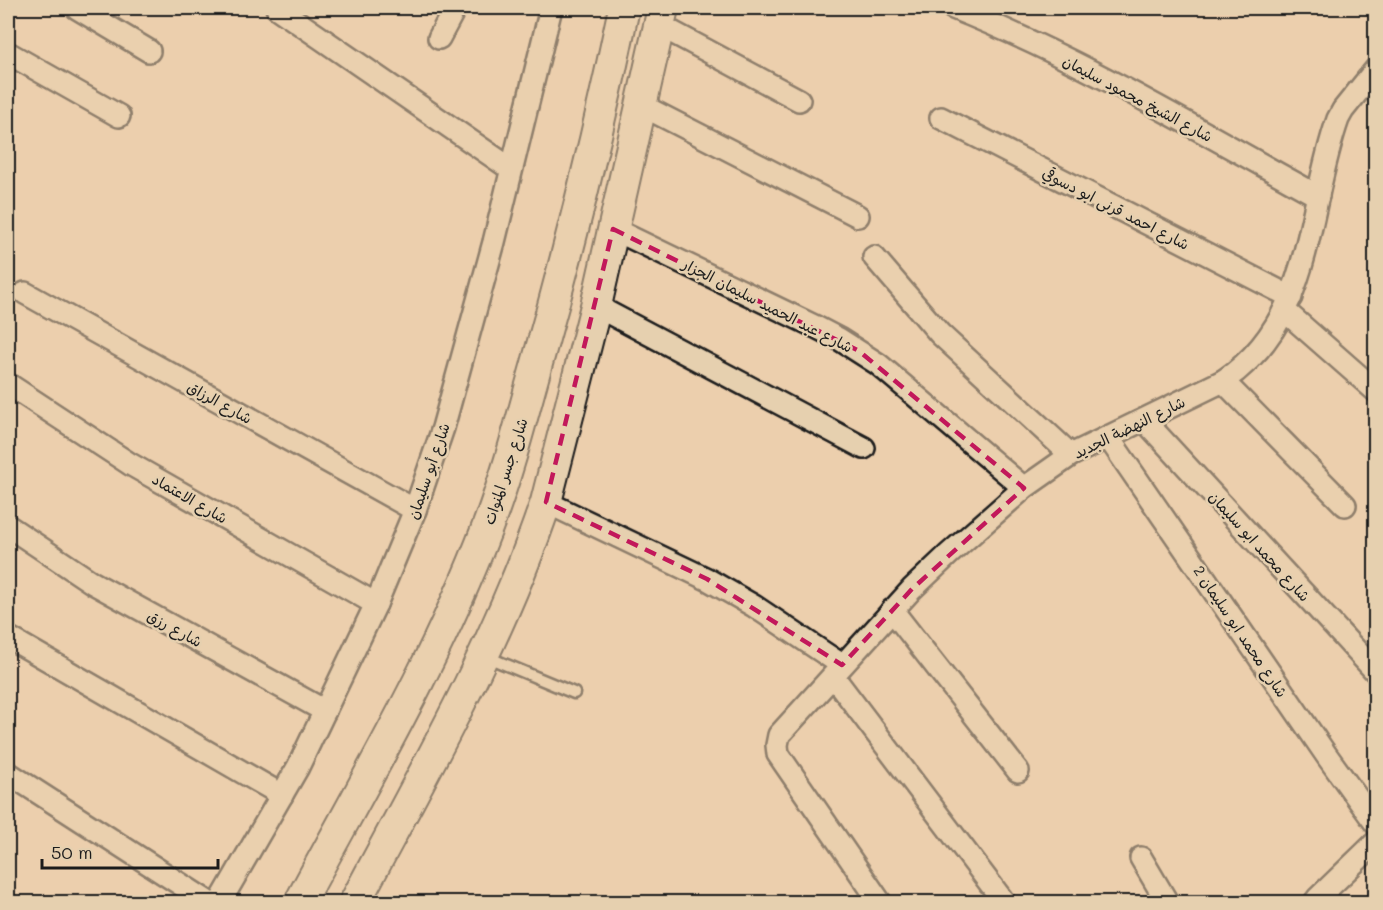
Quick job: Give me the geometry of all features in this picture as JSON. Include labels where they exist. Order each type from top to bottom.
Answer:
[{"type":"street","points":[[78,8],[149,51]]},
{"type":"street","points":[[278,8],[511,169]]},
{"type":"street","points":[[439,38],[455,8]]},
{"type":"street","name":"شارع أبو سليمان","points":[[220,903],[298,767],[376,604],[415,510],[443,428],[494,242],[551,8]]},
{"type":"street","name":"شارع جسر المنوات","points":[[300,903],[430,662],[504,483],[571,244],[624,8]]},
{"type":"street","name":"شارع الشيخ محمود سليمان","points":[[953,8],[999,25],[1112,83],[1318,196]]},
{"type":"street","points":[[355,903],[450,723],[511,594],[546,502],[596,306],[661,16],[799,100]]},
{"type":"street","points":[[8,53],[119,116]]},
{"type":"street","name":"شارع النهضة الجديد","points":[[880,903],[778,754],[779,735],[892,610],[949,554],[1024,488],[1071,455],[1223,381],[1240,370],[1266,344],[1288,304],[1304,256],[1338,119],[1376,69]]},
{"type":"street","points":[[641,105],[858,216]]},
{"type":"street","name":"شارع احمد قرنى ابو دسوقي","points":[[941,118],[1288,304],[1376,391]]},
{"type":"street","name":"شارع عبد الحميد سليمان الجزار","points":[[613,229],[816,327],[859,351],[878,364],[1024,488]]},
{"type":"street","points":[[874,257],[940,334],[1071,455]]},
{"type":"street","name":"شارع الرزاق","points":[[25,293],[415,510]]},
{"type":"street","points":[[596,306],[864,448]]},
{"type":"street","points":[[1223,381],[1345,505]]},
{"type":"street","name":"شارع الاعتماد","points":[[8,384],[130,464],[376,604]]},
{"type":"street","name":"شارع محمد ابو سليمان","points":[[1144,420],[1376,672]]},
{"type":"street","name":"شارع محمد ابو سليمان 2","points":[[1108,437],[1376,824]]},
{"type":"street","points":[[546,502],[706,579],[763,612],[837,670],[1004,903]]},
{"type":"street","name":"شارع رزق","points":[[8,526],[93,583],[325,711]]},
{"type":"street","points":[[892,610],[1018,771]]},
{"type":"street","points":[[8,637],[282,795]]},
{"type":"street","points":[[8,773],[208,903]]},
{"type":"street","points":[[1315,903],[1376,842]]},
{"type":"street","points":[[1141,858],[1167,903]]},
{"type":"lane","points":[[482,655],[574,693]]},
{"type":"highlighted area","points":[[613,229],[859,351],[1024,488],[912,589],[842,665],[707,579],[546,502]]}]
